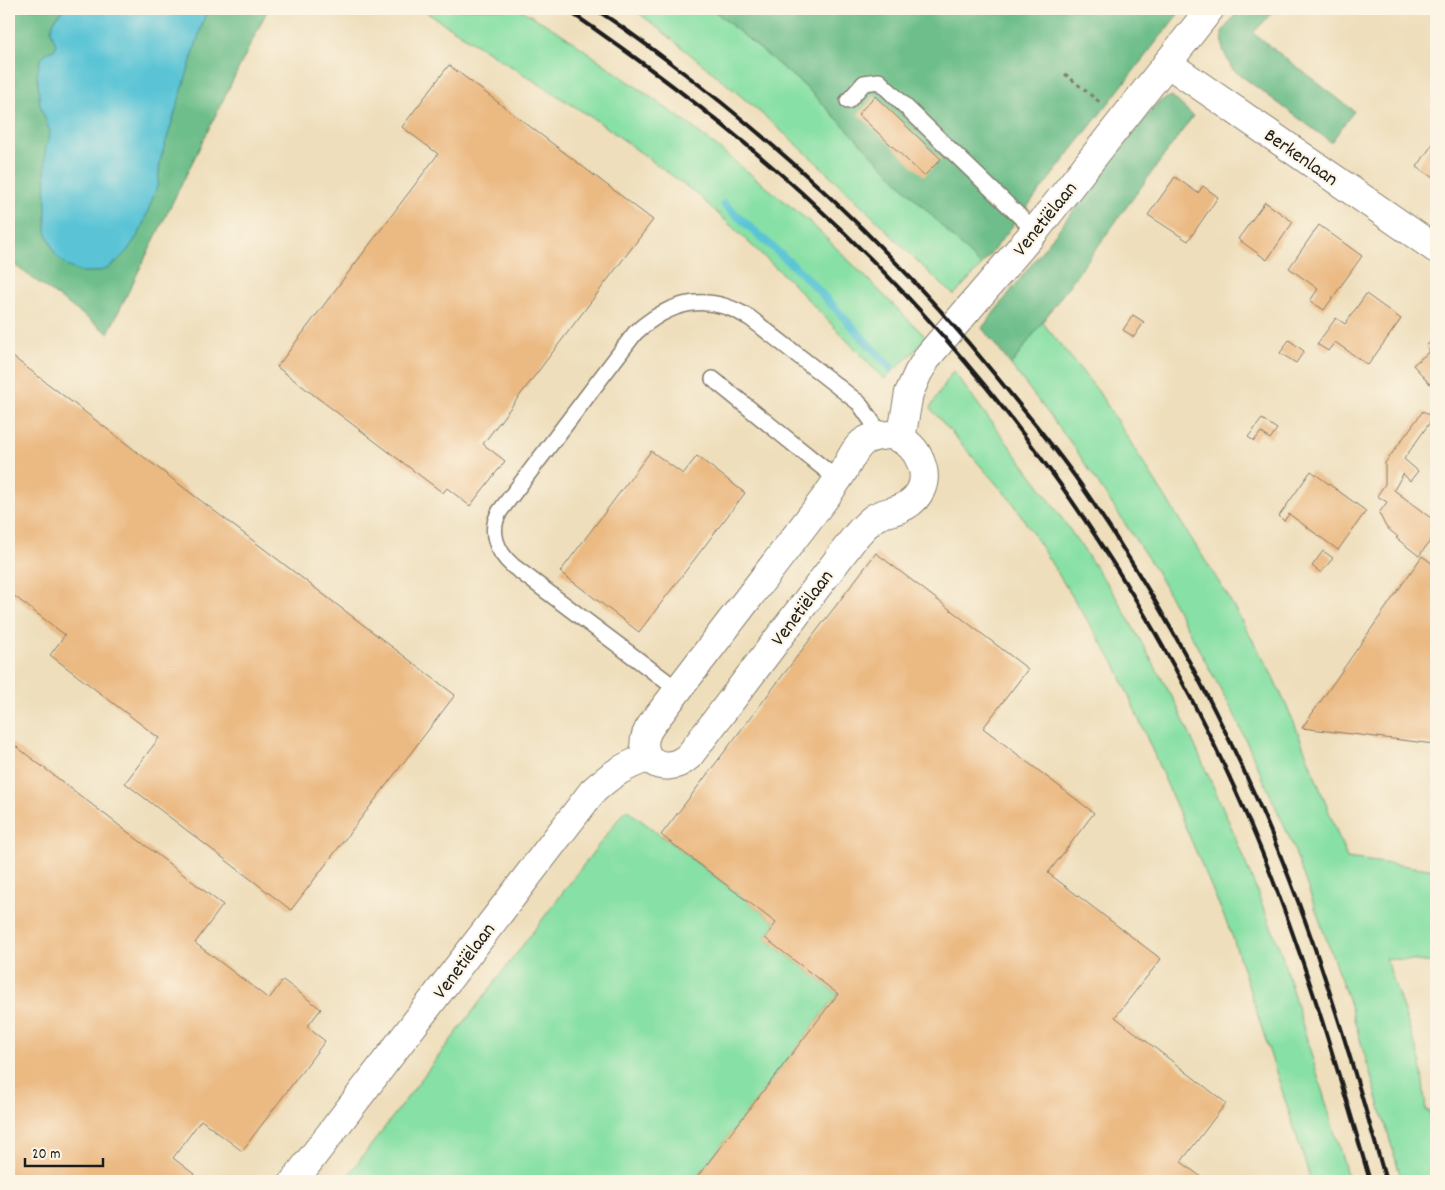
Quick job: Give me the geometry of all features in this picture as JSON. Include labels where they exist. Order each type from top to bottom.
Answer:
[{"type":"street","name":"Venetiëlaan","points":[[294,1181],[592,792],[618,770],[632,762],[648,758],[657,764],[667,766],[681,762],[689,756],[854,536],[874,517],[901,508],[916,498],[922,489],[924,469],[915,451],[892,437],[918,373],[930,354],[1035,231],[1210,9]]},
{"type":"street","name":"Berkenlaan","points":[[1167,63],[1436,250]]},
{"type":"street","points":[[648,758],[643,747],[646,732],[838,480],[854,450],[867,439],[892,437]]},
{"type":"lane","points":[[848,101],[864,83],[879,81],[1035,231]]},
{"type":"lane","points":[[678,690],[507,561],[498,547],[494,531],[494,524],[500,511],[629,341],[648,321],[677,306],[692,302],[707,302],[722,304],[736,309],[859,403],[892,437]]},
{"type":"lane","points":[[713,379],[838,480]]},
{"type":"path","points":[[1065,74],[1122,119]]},
{"type":"green space","points":[[9,9],[268,9],[108,333],[9,261]]},
{"type":"green space","points":[[421,9],[520,9],[562,34],[691,126],[811,223],[928,339],[884,379],[790,281],[698,195],[602,124]]},
{"type":"green space","points":[[634,9],[712,9],[807,88],[981,266],[954,295],[789,138]]},
{"type":"green space","points":[[712,9],[1182,9],[981,266],[807,88]]},
{"type":"green space","points":[[1240,9],[1276,9],[1253,33],[1354,111],[1331,142],[1232,69],[1223,50],[1222,32]]},
{"type":"green space","points":[[1172,96],[1193,116],[1011,365],[982,328],[1158,102]]},
{"type":"green space","points":[[1042,322],[1098,391],[1227,595],[1271,673],[1293,720],[1347,858],[1436,870],[1436,963],[1386,958],[1421,1063],[1426,1111],[1430,1111],[1436,1137],[1436,1181],[1402,1181],[1349,1002],[1291,841],[1233,712],[1155,569],[1074,447],[1011,365]]},
{"type":"green space","points":[[953,371],[1039,485],[1116,597],[1176,704],[1227,817],[1280,949],[1349,1181],[1311,1181],[1232,935],[1115,664],[1014,504],[930,408]]},
{"type":"green space","points":[[626,809],[776,923],[765,938],[838,994],[694,1181],[344,1181]]},
{"type":"water","points":[[64,9],[207,9],[160,161],[158,184],[140,232],[127,251],[116,262],[107,269],[95,272],[81,272],[68,267],[55,254],[46,232],[45,152],[50,132],[40,105],[37,73],[40,60],[46,53],[54,50],[56,45],[51,31],[54,20]]},
{"type":"building","points":[[449,65],[653,220],[483,444],[505,461],[470,506],[447,488],[443,493],[277,367],[438,154],[402,127]]},
{"type":"building","points":[[875,96],[941,159],[924,176],[858,114]]},
{"type":"building","points":[[1436,139],[1436,180],[1417,167]]},
{"type":"building","points":[[1175,177],[1198,193],[1203,186],[1218,197],[1188,241],[1148,215]]},
{"type":"building","points":[[1265,202],[1293,222],[1267,260],[1238,239]]},
{"type":"building","points":[[1319,225],[1362,256],[1324,310],[1310,301],[1318,289],[1289,268]]},
{"type":"building","points":[[1366,294],[1401,319],[1368,365],[1335,342],[1328,351],[1317,344],[1336,318],[1345,324]]},
{"type":"building","points":[[1133,315],[1144,322],[1134,337],[1123,330]]},
{"type":"building","points":[[1436,336],[1436,380],[1431,385],[1413,365],[1430,351],[1426,346]]},
{"type":"building","points":[[1289,340],[1304,351],[1296,363],[1280,353]]},
{"type":"building","points":[[9,354],[455,695],[291,910],[125,783],[159,738],[50,655],[65,635],[9,592]]},
{"type":"building","points":[[1423,411],[1433,418],[1404,459],[1418,471],[1410,481],[1403,474],[1394,490],[1436,522],[1436,533],[1419,556],[1396,538],[1398,537],[1386,527],[1379,513],[1387,502],[1377,496],[1385,484],[1385,463]]},
{"type":"building","points":[[1436,415],[1436,428],[1430,423]]},
{"type":"building","points":[[1262,419],[1277,429],[1270,439],[1261,432],[1254,441],[1248,437]]},
{"type":"building","points":[[651,451],[683,474],[697,456],[745,493],[639,632],[560,572]]},
{"type":"building","points":[[1311,471],[1366,511],[1338,550],[1289,514],[1284,521],[1279,516]]},
{"type":"building","points":[[1323,551],[1333,558],[1321,573],[1312,566]]},
{"type":"building","points":[[876,553],[1028,669],[983,728],[1094,813],[1048,873],[1161,959],[1115,1017],[1226,1103],[1181,1162],[1207,1181],[694,1181],[838,994],[765,938],[776,923],[661,835]]},
{"type":"building","points":[[1422,556],[1436,566],[1436,741],[1434,744],[1302,728]]},
{"type":"building","points":[[9,741],[223,905],[195,943],[269,999],[283,980],[321,1009],[307,1027],[325,1041],[242,1151],[201,1120],[173,1158],[203,1181],[9,1181]]},
{"type":"waterway","points":[[724,204],[804,275],[891,368]]},
{"type":"railway","points":[[566,9],[657,74],[716,120],[802,193],[872,260],[939,331],[1001,405],[1059,483],[1113,564],[1163,647],[1208,733],[1249,821],[1300,954],[1330,1044],[1370,1181]]},
{"type":"railway","points":[[595,9],[644,43],[717,99],[803,172],[844,210],[884,250],[960,333],[1040,430],[1081,485],[1131,561],[1177,639],[1199,679],[1258,802],[1278,848],[1313,942],[1386,1181]]}]
